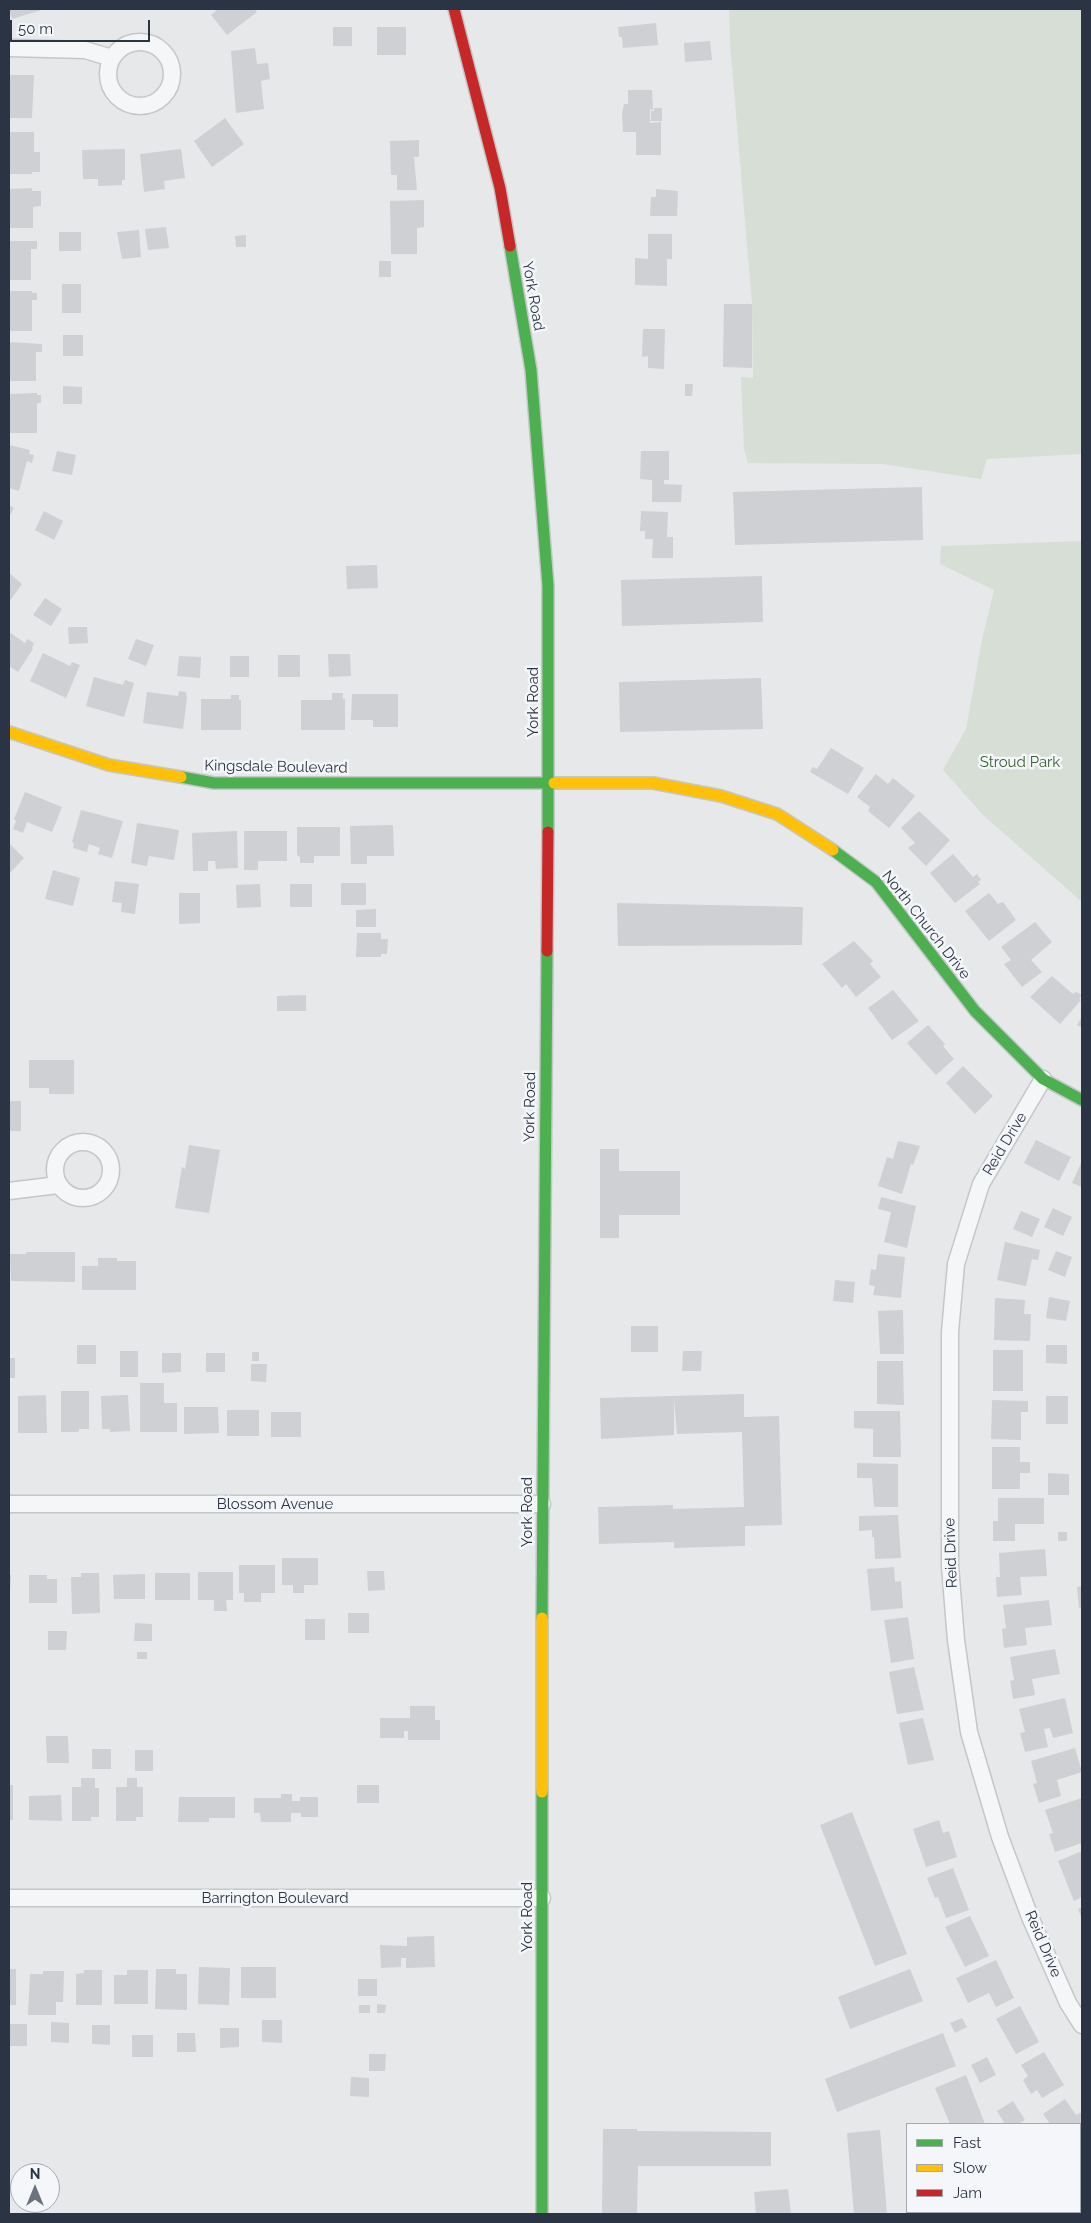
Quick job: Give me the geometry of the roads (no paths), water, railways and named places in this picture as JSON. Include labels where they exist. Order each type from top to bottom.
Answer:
[{"type":"main road","name":"York Road","points":[[454,9],[500,188],[531,370],[548,586],[542,1504],[542,2214]]},
{"type":"main road","name":"Kingsdale Boulevard","points":[[10,735],[109,765],[214,783],[548,783]]},
{"type":"main road","name":"North Church Drive","points":[[548,783],[653,783],[721,796],[777,814],[826,845],[876,882],[975,1011],[1043,1079],[1082,1100]]},
{"type":"street","points":[[140,42],[157,46],[169,58],[173,74],[169,91],[157,103],[140,107],[124,103],[112,91],[107,74],[112,58],[124,46],[140,42]]},
{"type":"street","points":[[9,48],[85,50],[112,58]]},
{"type":"street","name":"Reid Drive","points":[[1043,1079],[981,1184],[956,1264],[950,1332],[950,1566],[956,1640],[972,1741],[1000,1837],[1030,1916],[1068,2003],[1082,2025]]},
{"type":"street","points":[[9,1191],[58,1185]]},
{"type":"street","name":"Blossom Avenue","points":[[9,1504],[542,1504]]},
{"type":"street","name":"Barrington Boulevard","points":[[9,1898],[542,1898]]},
{"type":"park label","name":"Stroud Park","points":[[1020,762]]}]
